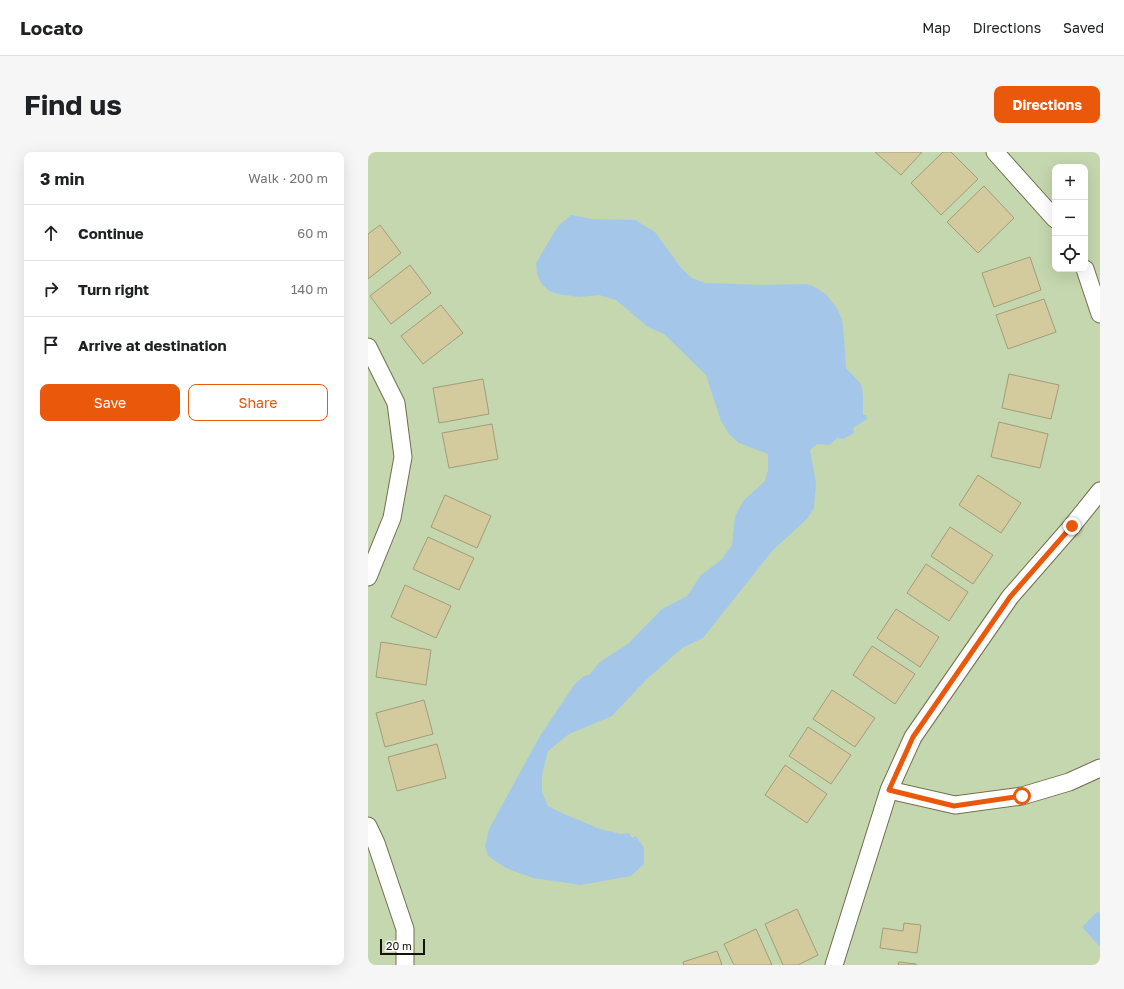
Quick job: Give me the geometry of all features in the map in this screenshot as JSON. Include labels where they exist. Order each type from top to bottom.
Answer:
[{"type":"street","points":[[995,152],[1052,216]]},
{"type":"street","points":[[1086,272],[1100,314]]},
{"type":"street","points":[[368,348],[396,403],[403,457],[392,518],[368,577]]},
{"type":"street","points":[[834,965],[889,790],[913,737],[1010,597],[1072,526],[1100,491]]},
{"type":"street","points":[[889,790],[954,806],[1022,796],[1069,782],[1100,768]]},
{"type":"street","points":[[368,826],[376,843],[405,929],[405,965]]},
{"type":"green space","points":[[368,152],[1100,152],[1100,965],[368,965]]},
{"type":"water","points":[[571,215],[592,219],[635,220],[655,232],[682,269],[692,278],[705,283],[765,285],[806,284],[813,286],[826,294],[838,310],[842,319],[846,368],[861,384],[863,395],[863,415],[866,415],[867,419],[853,428],[854,433],[843,439],[837,438],[830,445],[817,444],[810,450],[816,482],[814,508],[807,519],[773,550],[703,638],[682,648],[645,681],[612,716],[569,734],[548,751],[542,775],[542,792],[548,806],[600,829],[621,834],[629,833],[632,838],[636,836],[644,848],[644,864],[631,876],[581,885],[533,878],[506,868],[488,856],[485,846],[489,829],[540,736],[574,685],[584,676],[589,675],[600,662],[629,643],[662,609],[687,596],[701,575],[721,560],[732,545],[735,516],[744,500],[765,481],[768,470],[768,454],[739,443],[729,434],[721,421],[706,375],[664,334],[648,327],[616,300],[599,295],[579,297],[558,294],[549,291],[541,283],[537,274],[536,263],[558,226]]},
{"type":"water","points":[[1098,911],[1100,914],[1100,947],[1082,927]]},
{"type":"building","points":[[875,152],[922,152],[901,175]]},
{"type":"building","points":[[943,152],[951,152],[978,179],[941,215],[911,183]]},
{"type":"building","points":[[984,186],[1014,218],[978,253],[947,222]]},
{"type":"building","points":[[380,225],[401,253],[368,279],[368,234]]},
{"type":"building","points":[[1030,257],[1041,290],[994,307],[982,273]]},
{"type":"building","points":[[410,265],[431,293],[391,324],[370,296]]},
{"type":"building","points":[[1044,299],[1056,332],[1008,349],[996,315]]},
{"type":"building","points":[[441,305],[463,333],[423,364],[401,336]]},
{"type":"building","points":[[1009,374],[1059,385],[1051,419],[1002,408]]},
{"type":"building","points":[[483,379],[489,414],[439,423],[433,388]]},
{"type":"building","points":[[999,422],[1048,434],[1040,468],[991,457]]},
{"type":"building","points":[[492,424],[498,459],[449,468],[442,433]]},
{"type":"building","points":[[978,475],[1021,503],[1001,533],[959,505]]},
{"type":"building","points":[[445,495],[491,516],[477,548],[431,527]]},
{"type":"building","points":[[950,527],[993,555],[973,584],[931,556]]},
{"type":"building","points":[[428,537],[474,558],[459,590],[413,569]]},
{"type":"building","points":[[926,564],[968,592],[949,621],[907,593]]},
{"type":"building","points":[[405,585],[451,606],[436,638],[391,617]]},
{"type":"building","points":[[896,609],[939,637],[920,667],[877,638]]},
{"type":"building","points":[[381,642],[431,650],[426,685],[376,677]]},
{"type":"building","points":[[872,646],[915,674],[895,704],[853,675]]},
{"type":"building","points":[[832,690],[875,718],[855,747],[813,719]]},
{"type":"building","points":[[424,700],[433,734],[385,747],[376,713]]},
{"type":"building","points":[[808,727],[851,755],[831,784],[789,756]]},
{"type":"building","points":[[437,744],[446,778],[397,791],[388,757]]},
{"type":"building","points":[[785,765],[827,794],[807,823],[765,795]]},
{"type":"building","points":[[797,909],[818,955],[798,965],[783,965],[765,924]]},
{"type":"building","points":[[904,923],[921,925],[917,953],[880,948],[883,928],[903,931]]},
{"type":"building","points":[[756,929],[772,965],[734,965],[724,944]]},
{"type":"building","points":[[717,951],[722,965],[684,965],[683,962]]},
{"type":"building","points":[[899,962],[916,964],[916,965],[898,965]]},
{"type":"route","points":[[1022,796],[954,806],[889,790],[913,737],[1010,597],[1072,526]]}]
